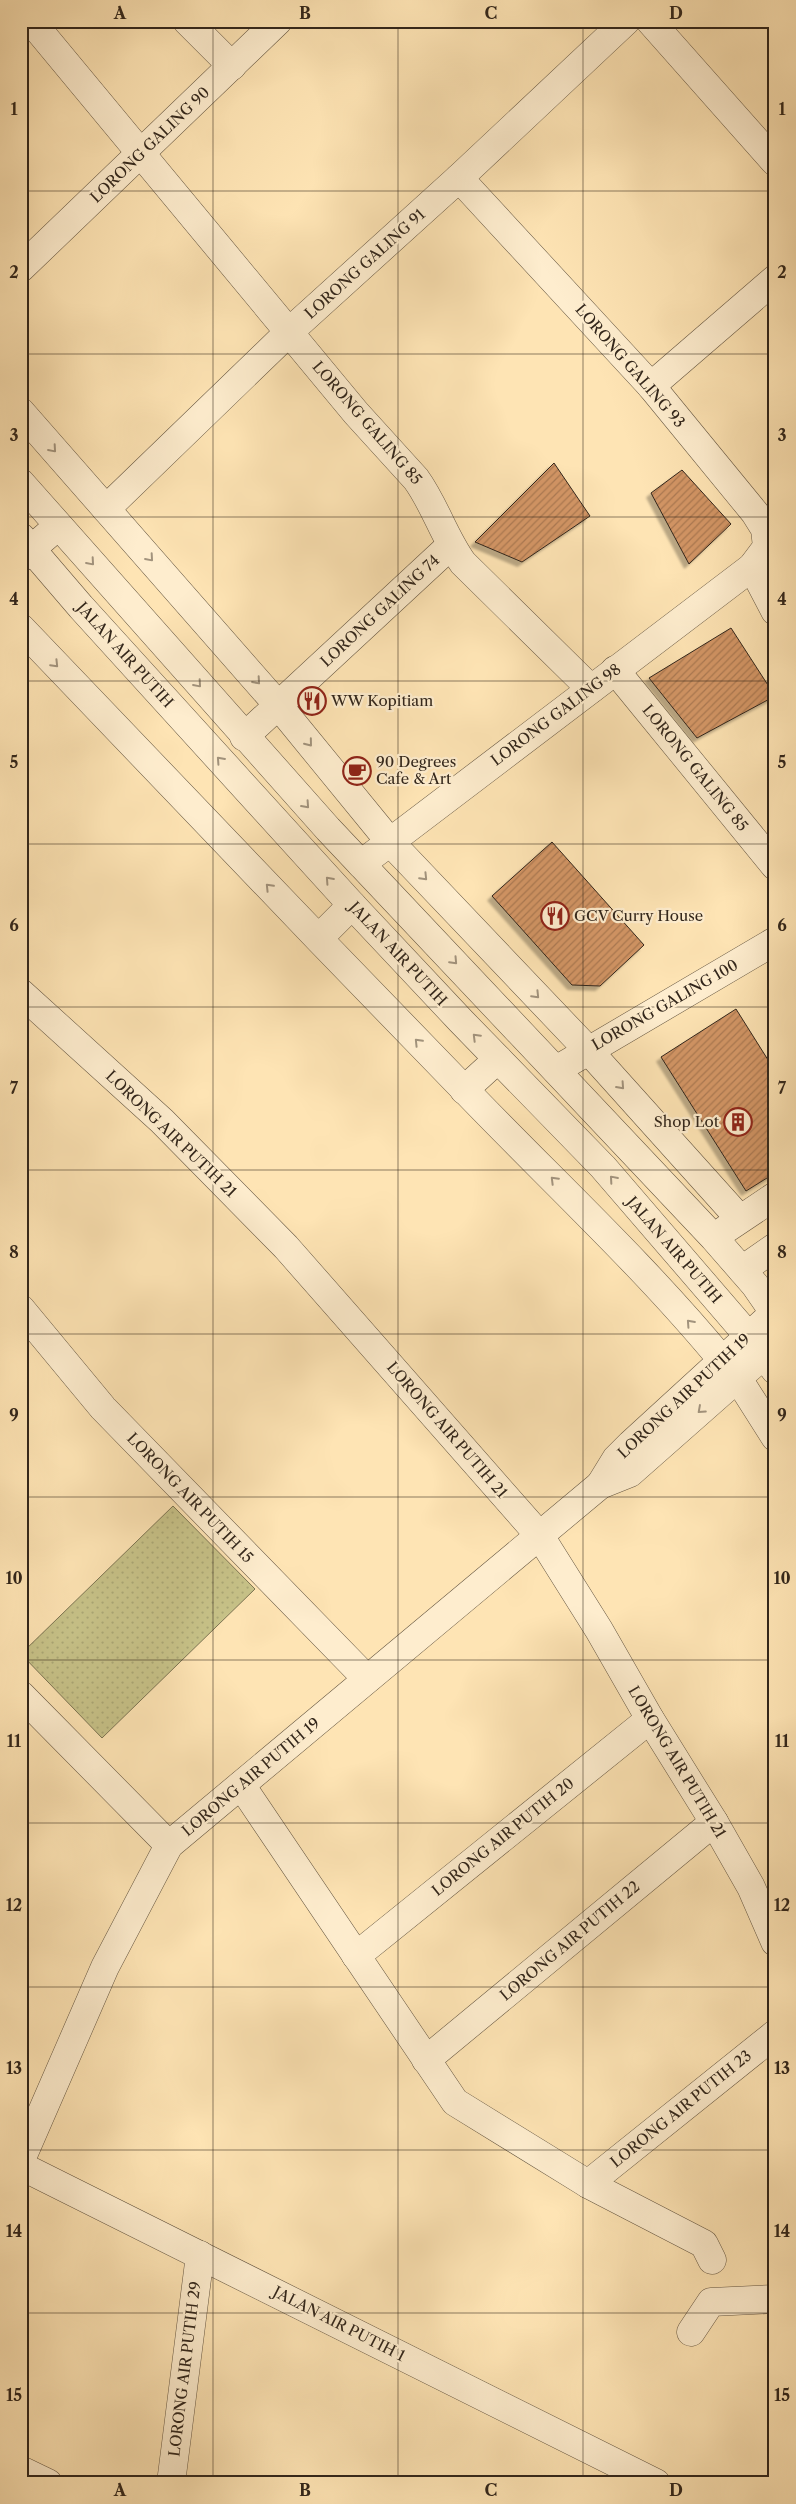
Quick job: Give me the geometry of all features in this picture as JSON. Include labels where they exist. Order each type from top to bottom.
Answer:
[{"type":"street","name":"LORONG GALING 85","points":[[31,21],[356,413],[416,480],[424,491],[450,546],[481,583],[591,689]]},
{"type":"street","points":[[187,21],[232,66]]},
{"type":"street","name":"LORONG GALING 90","points":[[21,268],[278,21]]},
{"type":"street","name":"LORONG GALING 91","points":[[106,509],[289,332],[459,178],[626,21]]},
{"type":"street","points":[[650,21],[775,162]]},
{"type":"street","name":"LORONG GALING 93","points":[[459,178],[651,386],[765,529],[766,548],[752,567]]},
{"type":"street","points":[[651,386],[775,279]]},
{"type":"street","points":[[21,412],[278,705],[390,842],[588,1050],[740,1218]]},
{"type":"street","points":[[21,483],[244,737],[361,864],[714,1238],[742,1270],[774,1314]]},
{"type":"street","points":[[25,548],[58,526]]},
{"type":"street","name":"LORONG GALING 74","points":[[244,737],[450,546]]},
{"type":"street","name":"JALAN AIR PUTIH","points":[[25,548],[352,904],[603,1167],[765,1351]]},
{"type":"street","points":[[752,567],[775,611]]},
{"type":"street","name":"LORONG GALING 98","points":[[361,864],[752,567]]},
{"type":"street","points":[[21,628],[464,1090],[593,1220],[692,1324],[729,1369],[775,1437]]},
{"type":"street","name":"LORONG GALING 85","points":[[615,670],[775,866]]},
{"type":"street","points":[[319,938],[352,904]]},
{"type":"street","points":[[431,937],[457,912]]},
{"type":"street","name":"LORONG GALING 100","points":[[556,1070],[775,941]]},
{"type":"street","name":"LORONG AIR PUTIH 21","points":[[21,993],[162,1121],[286,1247],[540,1536],[599,1630],[650,1719],[714,1822],[751,1887],[775,1942]]},
{"type":"street","points":[[464,1090],[498,1059]]},
{"type":"street","points":[[714,1238],[740,1218],[775,1196]]},
{"type":"street","points":[[742,1270],[772,1254]]},
{"type":"street","name":"LORONG AIR PUTIH 15","points":[[21,1309],[103,1408],[367,1680]]},
{"type":"street","name":"LORONG AIR PUTIH 19","points":[[21,2160],[105,1967],[169,1845],[600,1485],[630,1473],[729,1369],[765,1351],[774,1314]]},
{"type":"street","points":[[21,1695],[169,1845]]},
{"type":"street","name":"LORONG AIR PUTIH 20","points":[[356,1956],[650,1719]]},
{"type":"street","points":[[241,1785],[455,2102],[588,2184],[704,2244],[712,2260]]},
{"type":"street","name":"LORONG AIR PUTIH 22","points":[[426,2060],[714,1822]]},
{"type":"street","name":"LORONG AIR PUTIH 23","points":[[588,2184],[775,2034]]},
{"type":"street","name":"JALAN AIR PUTIH 1","points":[[21,2166],[656,2483]]},
{"type":"street","name":"LORONG AIR PUTIH 29","points":[[171,2483],[200,2255]]},
{"type":"street","points":[[691,2332],[711,2302],[775,2299]]},
{"type":"street","points":[[21,2470],[48,2483]]},
{"type":"shaded area","points":[[173,1506],[255,1589],[102,1738],[21,1654]]},
{"type":"building","points":[[554,463],[590,516],[522,562],[475,542]]},
{"type":"building","points":[[682,470],[731,524],[689,564],[651,493]]},
{"type":"building","points":[[731,628],[775,696],[697,738],[649,678]]},
{"type":"building","points":[[552,842],[644,945],[600,986],[572,985],[492,896]]},
{"type":"building","name":"Shop Lot","points":[[736,1009],[775,1071],[775,1173],[746,1191],[661,1057]]},
{"type":"place","name":"WW Kopitiam","points":[[312,701]]},
{"type":"place","name":"90 Degrees Cafe & Art","points":[[357,771]]},
{"type":"place","name":"GCV Curry House","points":[[555,916]]},
{"type":"place","name":"Shop Lot","points":[[738,1122]]}]
